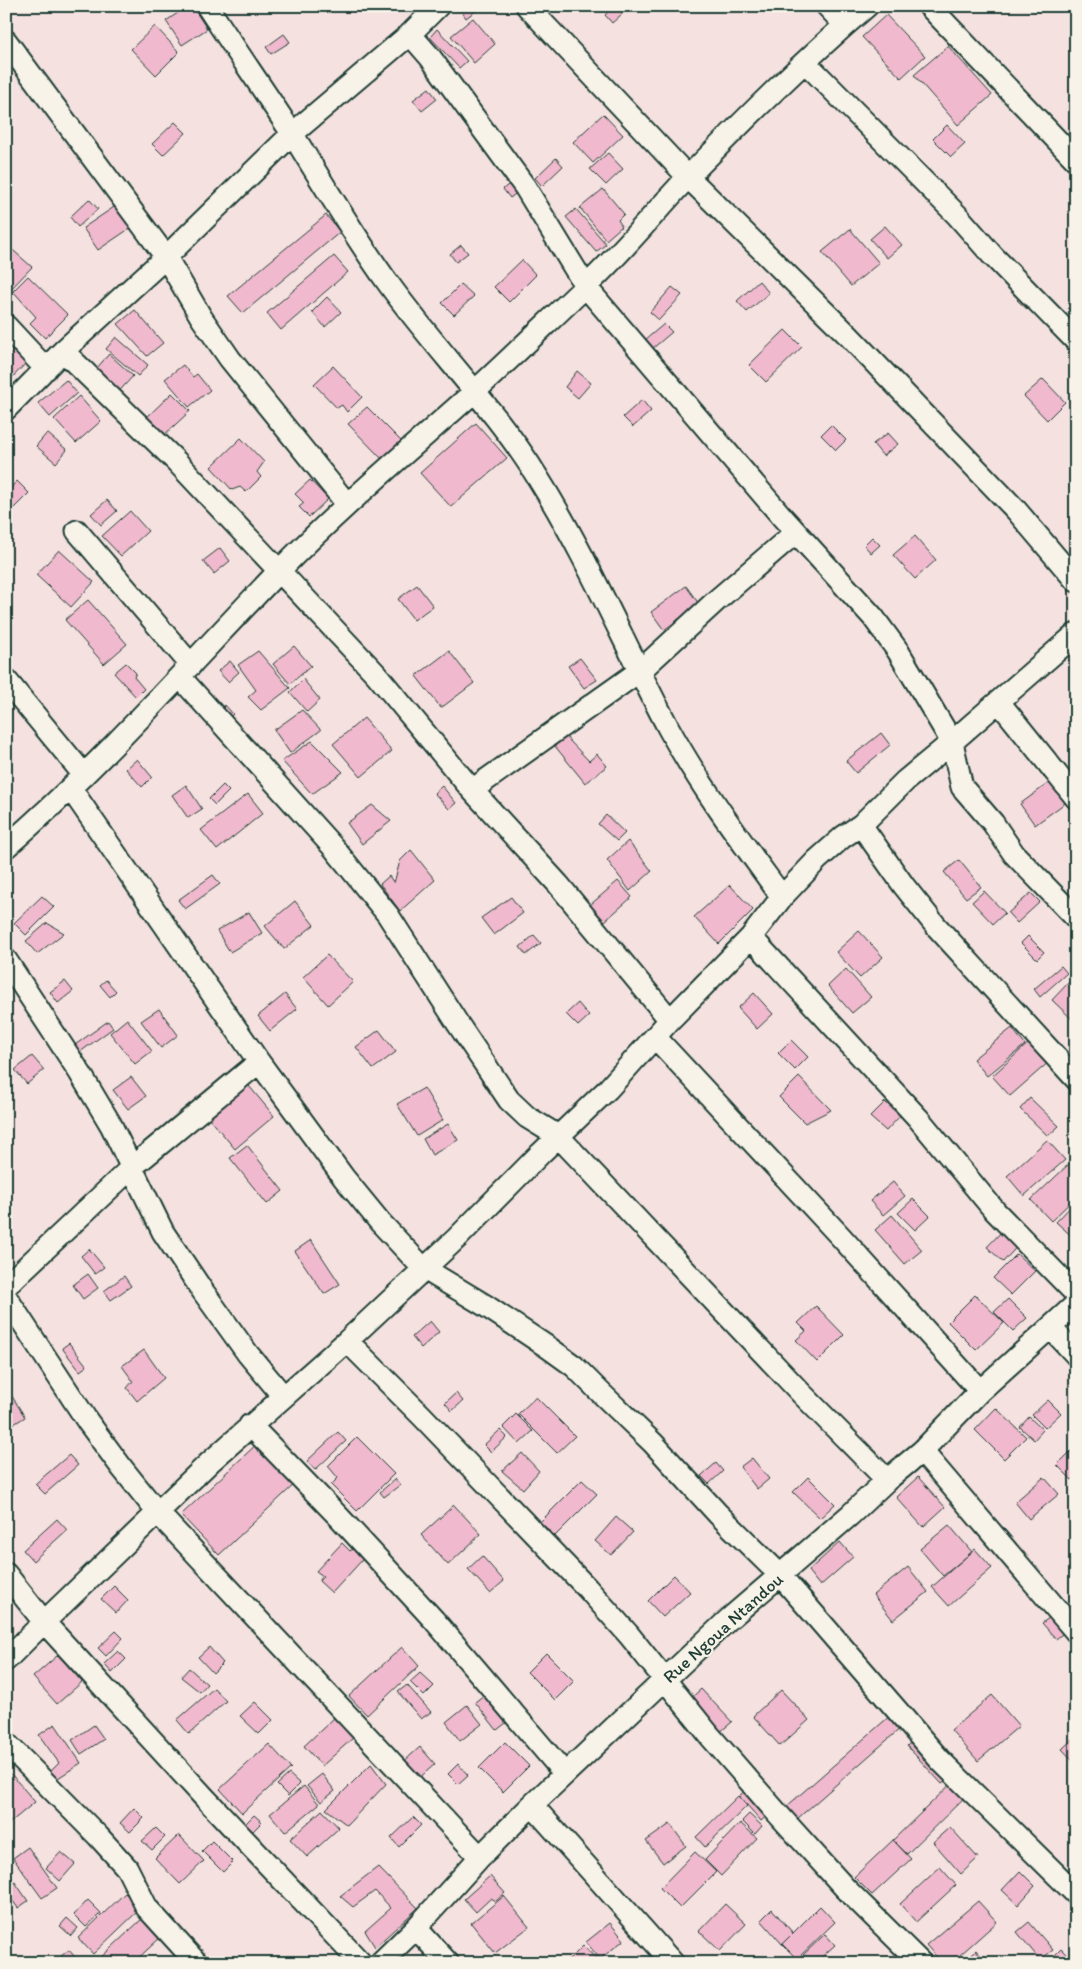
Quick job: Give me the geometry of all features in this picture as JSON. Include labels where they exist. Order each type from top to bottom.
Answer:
[{"type":"street","points":[[207,6],[387,281],[427,335],[475,390],[521,449],[550,496],[692,770],[717,808],[782,897]]},
{"type":"street","points":[[6,409],[63,351],[166,257],[292,134],[410,34],[438,6]]},
{"type":"street","points":[[527,6],[688,177],[849,336],[976,468],[1016,510],[1076,581]]},
{"type":"street","points":[[828,6],[845,25]]},
{"type":"street","points":[[6,847],[78,782],[280,571],[347,504],[475,390],[586,287],[688,177],[805,62],[866,6]]},
{"type":"street","points":[[929,6],[1076,160]]},
{"type":"street","points":[[410,34],[430,57],[525,187],[586,287],[796,532],[872,617],[898,651],[952,742],[962,787],[992,823],[1014,854],[1076,918]]},
{"type":"street","points":[[6,42],[166,257],[201,318],[230,359],[347,504]]},
{"type":"street","points":[[805,62],[956,215],[992,255],[1076,341]]},
{"type":"street","points":[[6,326],[46,369]]},
{"type":"street","points":[[63,351],[176,462],[377,675],[472,790],[558,884],[670,1020]]},
{"type":"street","points":[[77,531],[186,671],[333,846],[388,915],[509,1100],[527,1117],[558,1136],[801,1393],[887,1480]]},
{"type":"street","points":[[472,790],[640,670],[796,532]]},
{"type":"street","points":[[6,1660],[250,1425],[347,1341],[457,1238],[558,1136],[608,1089],[670,1020],[751,937],[782,897],[816,860],[843,837],[861,825],[905,781],[1076,634]]},
{"type":"street","points":[[6,680],[78,782],[259,1062],[344,1178],[380,1222],[423,1268],[486,1306],[574,1366],[653,1443],[718,1514],[780,1576],[940,1760],[1076,1894]]},
{"type":"street","points":[[998,702],[1076,798]]},
{"type":"street","points":[[861,825],[904,886],[936,926],[1076,1079]]},
{"type":"street","points":[[751,937],[918,1118],[995,1211],[1076,1294]]},
{"type":"street","points":[[6,960],[111,1125],[163,1232],[248,1354],[283,1396]]},
{"type":"street","points":[[655,1038],[841,1237],[980,1392]]},
{"type":"street","points":[[6,1286],[131,1168],[259,1062]]},
{"type":"street","points":[[6,1297],[88,1422],[158,1513],[480,1857]]},
{"type":"street","name":"Rue Ngoua Ntandou","points":[[380,1963],[416,1928],[480,1857],[564,1774],[729,1619],[922,1451],[980,1392],[1076,1304]]},
{"type":"street","points":[[1051,1328],[1076,1355]]},
{"type":"street","points":[[347,1341],[551,1550],[623,1628],[710,1736],[778,1814],[845,1888],[921,1963]]},
{"type":"street","points":[[250,1425],[340,1518],[434,1620],[564,1774]]},
{"type":"street","points":[[922,1451],[1076,1632]]},
{"type":"street","points":[[6,1574],[44,1622],[204,1797],[361,1963]]},
{"type":"street","points":[[6,1743],[127,1868],[147,1908],[197,1963]]},
{"type":"street","points":[[532,1805],[674,1963]]},
{"type":"street","points":[[416,1928],[448,1963]]},
{"type":"building","points":[[188,6],[192,6],[207,29],[182,45],[166,21]]},
{"type":"building","points":[[458,6],[482,6],[466,18]]},
{"type":"building","points":[[614,6],[631,6],[612,23],[605,15]]},
{"type":"building","points":[[886,15],[925,56],[901,78],[862,37]]},
{"type":"building","points":[[473,18],[495,44],[474,63],[451,36]]},
{"type":"building","points":[[155,26],[179,52],[156,75],[131,49]]},
{"type":"building","points":[[437,29],[467,61],[459,68],[430,37]]},
{"type":"building","points":[[284,34],[290,42],[271,54],[266,47]]},
{"type":"building","points":[[948,46],[992,95],[958,125],[914,75]]},
{"type":"building","points":[[429,88],[437,99],[422,111],[413,100]]},
{"type":"building","points":[[603,114],[623,135],[593,163],[573,142]]},
{"type":"building","points":[[175,122],[186,133],[163,155],[152,144]]},
{"type":"building","points":[[947,125],[965,144],[951,157],[933,139]]},
{"type":"building","points":[[608,153],[623,169],[606,185],[590,169]]},
{"type":"building","points":[[556,158],[563,166],[542,186],[535,178]]},
{"type":"building","points":[[512,182],[519,191],[510,198],[503,189]]},
{"type":"building","points":[[603,189],[624,214],[618,220],[622,226],[606,240],[580,208]]},
{"type":"building","points":[[89,199],[98,209],[78,227],[70,217]]},
{"type":"building","points":[[117,205],[132,227],[98,250],[83,228]]},
{"type":"building","points":[[576,209],[606,244],[596,252],[566,217]]},
{"type":"building","points":[[326,215],[340,232],[243,313],[228,296]]},
{"type":"building","points":[[885,226],[902,245],[887,258],[870,239]]},
{"type":"building","points":[[850,229],[879,263],[851,286],[822,252]]},
{"type":"building","points":[[6,244],[32,267],[8,292],[6,291]]},
{"type":"building","points":[[461,245],[468,253],[456,262],[450,254]]},
{"type":"building","points":[[334,256],[348,272],[281,330],[267,313]]},
{"type":"building","points":[[522,260],[536,275],[509,302],[494,287]]},
{"type":"building","points":[[28,276],[68,315],[45,338],[30,323],[36,317],[13,291]]},
{"type":"building","points":[[759,281],[769,293],[747,312],[737,301]]},
{"type":"building","points":[[461,284],[474,296],[454,315],[442,303]]},
{"type":"building","points":[[672,287],[682,295],[659,320],[650,312]]},
{"type":"building","points":[[1025,292],[1035,302],[1028,310],[1017,300]]},
{"type":"building","points":[[327,297],[341,312],[325,327],[312,312]]},
{"type":"building","points":[[135,310],[163,343],[147,356],[118,324]]},
{"type":"building","points":[[664,324],[672,332],[652,349],[645,340]]},
{"type":"building","points":[[785,330],[802,347],[766,382],[749,365]]},
{"type":"building","points":[[116,337],[148,365],[138,376],[106,349]]},
{"type":"building","points":[[15,350],[28,361],[6,384],[6,359]]},
{"type":"building","points":[[109,354],[133,376],[114,397],[90,376]]},
{"type":"building","points":[[183,365],[193,377],[197,374],[210,390],[189,407],[165,379]]},
{"type":"building","points":[[333,366],[362,397],[347,412],[342,405],[337,408],[314,384]]},
{"type":"building","points":[[577,371],[591,383],[578,398],[565,387]]},
{"type":"building","points":[[1043,379],[1065,402],[1047,420],[1024,396]]},
{"type":"building","points":[[66,380],[77,393],[50,417],[38,403]]},
{"type":"building","points":[[172,393],[190,411],[162,437],[145,419]]},
{"type":"building","points":[[79,396],[101,421],[76,443],[54,419]]},
{"type":"building","points":[[642,400],[651,411],[633,427],[623,417]]},
{"type":"building","points":[[367,407],[402,442],[384,461],[348,424]]},
{"type":"building","points":[[476,423],[507,458],[451,507],[420,473]]},
{"type":"building","points":[[831,425],[846,440],[836,450],[821,435]]},
{"type":"building","points":[[47,433],[67,450],[56,463],[36,446]]},
{"type":"building","points":[[888,433],[898,444],[883,456],[873,444]]},
{"type":"building","points":[[241,438],[264,462],[257,472],[261,477],[246,492],[240,487],[232,490],[211,467]]},
{"type":"building","points":[[310,480],[328,499],[309,517],[299,507],[304,503],[295,494]]},
{"type":"building","points":[[17,481],[29,493],[6,516],[6,493]]},
{"type":"building","points":[[107,500],[117,511],[101,525],[91,514]]},
{"type":"building","points":[[130,511],[148,531],[121,556],[102,536]]},
{"type":"building","points":[[915,536],[936,560],[915,579],[893,555]]},
{"type":"building","points":[[872,537],[880,545],[871,553],[864,545]]},
{"type":"building","points":[[220,548],[230,561],[214,574],[203,561]]},
{"type":"building","points":[[59,550],[94,582],[71,607],[36,575]]},
{"type":"building","points":[[417,585],[433,606],[414,620],[398,599]]},
{"type":"building","points":[[686,586],[699,604],[664,630],[651,612]]},
{"type":"building","points":[[88,600],[127,644],[104,664],[65,620]]},
{"type":"building","points":[[294,646],[311,666],[290,684],[273,664]]},
{"type":"building","points":[[258,651],[290,688],[261,710],[248,697],[256,690],[238,665]]},
{"type":"building","points":[[449,651],[474,683],[441,708],[416,676]]},
{"type":"building","points":[[580,658],[597,680],[584,688],[568,666]]},
{"type":"building","points":[[230,661],[239,672],[228,682],[218,671]]},
{"type":"building","points":[[126,663],[136,673],[134,677],[144,689],[136,697],[114,673]]},
{"type":"building","points":[[303,679],[320,700],[307,712],[290,692]]},
{"type":"building","points":[[225,705],[233,714],[228,719],[220,710]]},
{"type":"building","points":[[302,710],[321,730],[290,753],[274,730]]},
{"type":"building","points":[[364,718],[392,751],[361,777],[333,744]]},
{"type":"building","points":[[881,733],[890,745],[856,773],[846,761]]},
{"type":"building","points":[[565,736],[589,761],[597,754],[607,766],[585,783],[554,745]]},
{"type":"building","points":[[312,741],[343,772],[312,794],[282,761]]},
{"type":"building","points":[[137,759],[152,777],[142,787],[126,769]]},
{"type":"building","points":[[1061,774],[1076,795],[1035,825],[1020,804]]},
{"type":"building","points":[[186,785],[202,809],[188,818],[172,795]]},
{"type":"building","points":[[223,785],[229,791],[215,805],[209,799]]},
{"type":"building","points":[[442,786],[456,803],[449,809],[434,793]]},
{"type":"building","points":[[248,794],[263,813],[217,850],[201,830]]},
{"type":"building","points":[[372,805],[391,821],[362,844],[347,823]]},
{"type":"building","points":[[606,815],[625,833],[617,841],[598,824]]},
{"type":"building","points":[[628,841],[652,871],[630,891],[607,860]]},
{"type":"building","points":[[411,850],[435,880],[400,911],[380,884],[389,876],[394,883],[400,861]]},
{"type":"building","points":[[959,860],[981,887],[966,898],[944,872]]},
{"type":"building","points":[[213,875],[220,884],[185,909],[178,900]]},
{"type":"building","points":[[618,881],[632,897],[605,921],[590,905]]},
{"type":"building","points":[[730,885],[753,910],[719,944],[694,917]]},
{"type":"building","points":[[984,891],[1005,913],[993,924],[972,902]]},
{"type":"building","points":[[1031,893],[1040,902],[1017,923],[1008,913]]},
{"type":"building","points":[[42,896],[54,907],[26,935],[14,923]]},
{"type":"building","points":[[511,897],[523,913],[494,935],[481,918]]},
{"type":"building","points":[[295,901],[314,925],[284,949],[265,926]]},
{"type":"building","points":[[249,912],[262,933],[230,952],[217,931]]},
{"type":"building","points":[[47,923],[64,933],[37,954],[26,941]]},
{"type":"building","points":[[859,931],[883,957],[860,978],[836,952]]},
{"type":"building","points":[[534,935],[541,943],[526,955],[520,947]]},
{"type":"building","points":[[1028,936],[1044,952],[1037,959],[1021,943]]},
{"type":"building","points":[[327,955],[353,982],[328,1005],[303,977]]},
{"type":"building","points":[[1061,966],[1067,973],[1040,997],[1034,989]]},
{"type":"building","points":[[846,969],[871,997],[852,1013],[828,986]]},
{"type":"building","points":[[106,980],[116,991],[110,997],[100,985]]},
{"type":"building","points":[[65,981],[73,991],[58,1003],[50,992]]},
{"type":"building","points":[[1070,981],[1076,986],[1076,1023],[1052,1000]]},
{"type":"building","points":[[754,993],[773,1014],[757,1029],[738,1008]]},
{"type":"building","points":[[285,994],[297,1009],[270,1031],[258,1016]]},
{"type":"building","points":[[578,1003],[589,1016],[578,1026],[566,1014]]},
{"type":"building","points":[[159,1009],[178,1035],[161,1048],[141,1021]]},
{"type":"building","points":[[127,1019],[152,1051],[135,1064],[110,1033]]},
{"type":"building","points":[[108,1021],[113,1028],[80,1052],[75,1045]]},
{"type":"building","points":[[1012,1028],[1025,1045],[987,1076],[973,1059]]},
{"type":"building","points":[[379,1030],[396,1052],[373,1069],[356,1047]]},
{"type":"building","points":[[791,1040],[808,1057],[795,1070],[778,1053]]},
{"type":"building","points":[[1032,1040],[1050,1061],[1010,1096],[992,1076]]},
{"type":"building","points":[[32,1056],[44,1070],[27,1084],[15,1070]]},
{"type":"building","points":[[131,1077],[146,1096],[128,1109],[113,1090]]},
{"type":"building","points":[[799,1077],[831,1110],[805,1123],[779,1097]]},
{"type":"building","points":[[244,1080],[274,1116],[235,1149],[205,1113]]},
{"type":"building","points":[[424,1088],[443,1120],[417,1136],[397,1104]]},
{"type":"building","points":[[1030,1098],[1059,1126],[1048,1136],[1020,1109]]},
{"type":"building","points":[[885,1102],[900,1116],[886,1131],[870,1117]]},
{"type":"building","points":[[448,1124],[458,1140],[432,1155],[423,1139]]},
{"type":"building","points":[[1047,1140],[1065,1160],[1024,1196],[1007,1176]]},
{"type":"building","points":[[247,1145],[283,1191],[267,1204],[230,1158]]},
{"type":"building","points":[[1071,1162],[1076,1167],[1076,1197],[1051,1221],[1031,1200]]},
{"type":"building","points":[[893,1182],[905,1196],[883,1215],[870,1201]]},
{"type":"building","points":[[913,1199],[930,1216],[915,1230],[898,1213]]},
{"type":"building","points":[[1076,1201],[1076,1240],[1056,1222]]},
{"type":"building","points":[[892,1215],[922,1250],[905,1264],[875,1230]]},
{"type":"building","points":[[1006,1227],[1022,1241],[1003,1262],[987,1247]]},
{"type":"building","points":[[311,1240],[340,1284],[324,1294],[295,1251]]},
{"type":"building","points":[[89,1249],[104,1267],[95,1274],[81,1256]]},
{"type":"building","points":[[1017,1254],[1035,1271],[1011,1295],[993,1278]]},
{"type":"building","points":[[88,1274],[98,1288],[83,1299],[73,1285]]},
{"type":"building","points":[[124,1276],[131,1286],[111,1300],[104,1291]]},
{"type":"building","points":[[975,1295],[1004,1323],[976,1350],[948,1322]]},
{"type":"building","points":[[1008,1299],[1027,1318],[1013,1331],[994,1312]]},
{"type":"building","points":[[816,1306],[844,1335],[817,1362],[796,1340],[806,1331],[798,1323]]},
{"type":"building","points":[[430,1321],[439,1332],[421,1348],[412,1337]]},
{"type":"building","points":[[69,1343],[87,1366],[80,1371],[62,1348]]},
{"type":"building","points":[[144,1350],[164,1378],[137,1401],[127,1388],[133,1381],[122,1366]]},
{"type":"building","points":[[8,1390],[25,1417],[6,1429],[6,1391]]},
{"type":"building","points":[[456,1393],[463,1401],[452,1411],[445,1403]]},
{"type":"building","points":[[536,1397],[575,1436],[557,1453],[518,1414]]},
{"type":"building","points":[[1048,1400],[1061,1413],[1045,1428],[1032,1415]]},
{"type":"building","points":[[996,1408],[1026,1437],[1004,1459],[975,1430]]},
{"type":"building","points":[[516,1414],[533,1431],[519,1444],[503,1427]]},
{"type":"building","points":[[1029,1417],[1043,1430],[1034,1440],[1020,1427]]},
{"type":"building","points":[[500,1430],[507,1437],[491,1452],[484,1445]]},
{"type":"building","points":[[338,1432],[346,1441],[315,1470],[307,1461]]},
{"type":"building","points":[[357,1437],[394,1474],[357,1511],[331,1485],[338,1478],[328,1466]]},
{"type":"building","points":[[260,1441],[298,1481],[219,1555],[181,1515]]},
{"type":"building","points":[[1074,1448],[1076,1450],[1076,1477],[1072,1480],[1057,1465]]},
{"type":"building","points":[[522,1453],[539,1471],[523,1489],[502,1471]]},
{"type":"building","points":[[69,1455],[78,1465],[45,1494],[35,1484]]},
{"type":"building","points":[[752,1458],[769,1479],[757,1489],[740,1467]]},
{"type":"building","points":[[716,1463],[723,1471],[709,1484],[701,1476]]},
{"type":"building","points":[[808,1477],[835,1504],[820,1518],[793,1492]]},
{"type":"building","points":[[918,1477],[945,1507],[923,1527],[896,1497]]},
{"type":"building","points":[[1044,1477],[1059,1494],[1029,1519],[1015,1502]]},
{"type":"building","points":[[395,1479],[400,1485],[384,1497],[380,1492]]},
{"type":"building","points":[[582,1480],[597,1494],[555,1536],[540,1522]]},
{"type":"building","points":[[454,1505],[481,1534],[448,1565],[421,1535]]},
{"type":"building","points":[[616,1517],[633,1532],[611,1555],[595,1541]]},
{"type":"building","points":[[57,1519],[67,1530],[33,1561],[23,1550]]},
{"type":"building","points":[[949,1525],[972,1552],[943,1576],[920,1549]]},
{"type":"building","points":[[840,1542],[853,1557],[820,1586],[808,1571]]},
{"type":"building","points":[[342,1543],[350,1551],[353,1549],[363,1559],[332,1593],[319,1581],[323,1576],[316,1571]]},
{"type":"building","points":[[975,1549],[992,1568],[949,1606],[932,1587]]},
{"type":"building","points":[[482,1556],[504,1581],[490,1593],[468,1569]]},
{"type":"building","points":[[908,1567],[928,1592],[893,1620],[873,1595]]},
{"type":"building","points":[[674,1575],[690,1592],[663,1617],[648,1601]]},
{"type":"building","points":[[114,1586],[128,1600],[116,1613],[101,1599]]},
{"type":"building","points":[[1053,1615],[1066,1631],[1056,1639],[1042,1623]]},
{"type":"building","points":[[116,1631],[123,1638],[106,1656],[98,1648]]},
{"type":"building","points":[[209,1647],[223,1663],[213,1673],[198,1657]]},
{"type":"building","points":[[402,1647],[419,1666],[367,1715],[349,1696]]},
{"type":"building","points":[[118,1651],[126,1659],[112,1673],[104,1664]]},
{"type":"building","points":[[546,1653],[574,1681],[555,1700],[527,1672]]},
{"type":"building","points":[[58,1655],[82,1682],[57,1704],[33,1677]]},
{"type":"building","points":[[189,1668],[207,1684],[200,1692],[181,1677]]},
{"type":"building","points":[[420,1673],[434,1686],[424,1696],[410,1682]]},
{"type":"building","points":[[407,1685],[431,1712],[421,1719],[398,1692]]},
{"type":"building","points":[[214,1688],[226,1701],[189,1734],[177,1720]]},
{"type":"building","points":[[701,1689],[732,1722],[719,1733],[689,1700]]},
{"type":"building","points":[[781,1690],[809,1720],[780,1746],[753,1716]]},
{"type":"building","points":[[489,1691],[511,1719],[497,1730],[475,1702]]},
{"type":"building","points":[[992,1695],[1019,1726],[978,1761],[951,1730]]},
{"type":"building","points":[[255,1702],[273,1720],[259,1734],[240,1716]]},
{"type":"building","points":[[467,1705],[482,1724],[460,1741],[446,1722]]},
{"type":"building","points":[[899,1708],[910,1720],[797,1819],[786,1807]]},
{"type":"building","points":[[334,1718],[353,1738],[322,1766],[304,1746]]},
{"type":"building","points":[[55,1724],[81,1763],[55,1780],[50,1772],[59,1763],[39,1735]]},
{"type":"building","points":[[94,1725],[104,1739],[81,1754],[72,1740]]},
{"type":"building","points":[[923,1732],[958,1769],[942,1784],[907,1746]]},
{"type":"building","points":[[1076,1736],[1076,1764],[1062,1749]]},
{"type":"building","points":[[505,1742],[529,1766],[503,1792],[479,1768]]},
{"type":"building","points":[[269,1744],[291,1768],[242,1813],[220,1789]]},
{"type":"building","points":[[420,1747],[435,1764],[417,1780],[402,1763]]},
{"type":"building","points":[[371,1764],[386,1784],[347,1825],[326,1809]]},
{"type":"building","points":[[458,1764],[468,1775],[458,1784],[448,1774]]},
{"type":"building","points":[[11,1774],[35,1802],[6,1826],[6,1778]]},
{"type":"building","points":[[289,1774],[300,1784],[288,1796],[277,1785]]},
{"type":"building","points":[[322,1774],[335,1791],[321,1802],[307,1786]]},
{"type":"building","points":[[960,1775],[973,1789],[907,1854],[893,1840]]},
{"type":"building","points":[[304,1786],[319,1804],[285,1832],[270,1814]]},
{"type":"building","points":[[747,1789],[770,1813],[761,1821],[739,1796]]},
{"type":"building","points":[[738,1796],[747,1806],[705,1847],[696,1837]]},
{"type":"building","points":[[134,1808],[144,1818],[130,1832],[120,1823]]},
{"type":"building","points":[[322,1810],[339,1828],[307,1857],[290,1839]]},
{"type":"building","points":[[749,1814],[762,1826],[755,1834],[742,1821]]},
{"type":"building","points":[[254,1815],[262,1822],[253,1831],[245,1824]]},
{"type":"building","points":[[413,1817],[421,1825],[399,1847],[391,1838]]},
{"type":"building","points":[[740,1823],[757,1838],[721,1876],[705,1860]]},
{"type":"building","points":[[670,1824],[686,1846],[663,1863],[646,1841]]},
{"type":"building","points":[[950,1827],[978,1858],[961,1874],[933,1842]]},
{"type":"building","points":[[156,1828],[165,1837],[152,1850],[142,1841]]},
{"type":"building","points":[[179,1835],[204,1861],[180,1884],[155,1858]]},
{"type":"building","points":[[893,1840],[911,1859],[872,1895],[854,1877]]},
{"type":"building","points":[[212,1841],[233,1862],[223,1872],[202,1851]]},
{"type":"building","points":[[28,1847],[57,1888],[42,1898],[13,1858]]},
{"type":"building","points":[[61,1852],[75,1864],[60,1881],[46,1868]]},
{"type":"building","points":[[695,1852],[716,1872],[680,1908],[660,1888]]},
{"type":"building","points":[[378,1867],[418,1908],[375,1947],[365,1931],[391,1908],[375,1891],[353,1907],[340,1896]]},
{"type":"building","points":[[940,1867],[956,1885],[916,1922],[900,1904]]},
{"type":"building","points":[[1020,1871],[1035,1886],[1018,1905],[1002,1890]]},
{"type":"building","points":[[490,1876],[505,1893],[496,1901],[491,1898],[476,1912],[464,1899]]},
{"type":"building","points":[[15,1882],[28,1901],[18,1908],[6,1892],[6,1888]]},
{"type":"building","points":[[125,1893],[140,1909],[93,1954],[78,1938]]},
{"type":"building","points":[[504,1896],[529,1927],[495,1953],[471,1923]]},
{"type":"building","points":[[88,1900],[101,1913],[86,1927],[74,1915]]},
{"type":"building","points":[[978,1901],[997,1922],[951,1963],[942,1963],[926,1945]]},
{"type":"building","points":[[725,1904],[746,1924],[720,1951],[699,1931]]},
{"type":"building","points":[[820,1906],[835,1922],[797,1959],[782,1944]]},
{"type":"building","points":[[772,1909],[793,1933],[782,1944],[761,1920]]},
{"type":"building","points":[[144,1917],[162,1936],[133,1963],[95,1963]]},
{"type":"building","points":[[67,1918],[78,1928],[71,1936],[60,1926]]},
{"type":"building","points":[[1029,1922],[1053,1950],[1040,1960],[1017,1932]]},
{"type":"building","points":[[610,1923],[624,1940],[600,1959],[586,1942]]},
{"type":"building","points":[[825,1934],[835,1945],[815,1963],[806,1963],[801,1957]]},
{"type":"building","points":[[583,1946],[599,1961],[596,1963],[567,1962]]},
{"type":"building","points":[[1061,1949],[1075,1963],[1047,1963]]},
{"type":"building","points":[[69,1950],[75,1957],[66,1963],[61,1956]]},
{"type":"building","points":[[976,1950],[987,1963],[963,1963]]},
{"type":"building","points":[[776,1956],[784,1963],[770,1963]]}]
